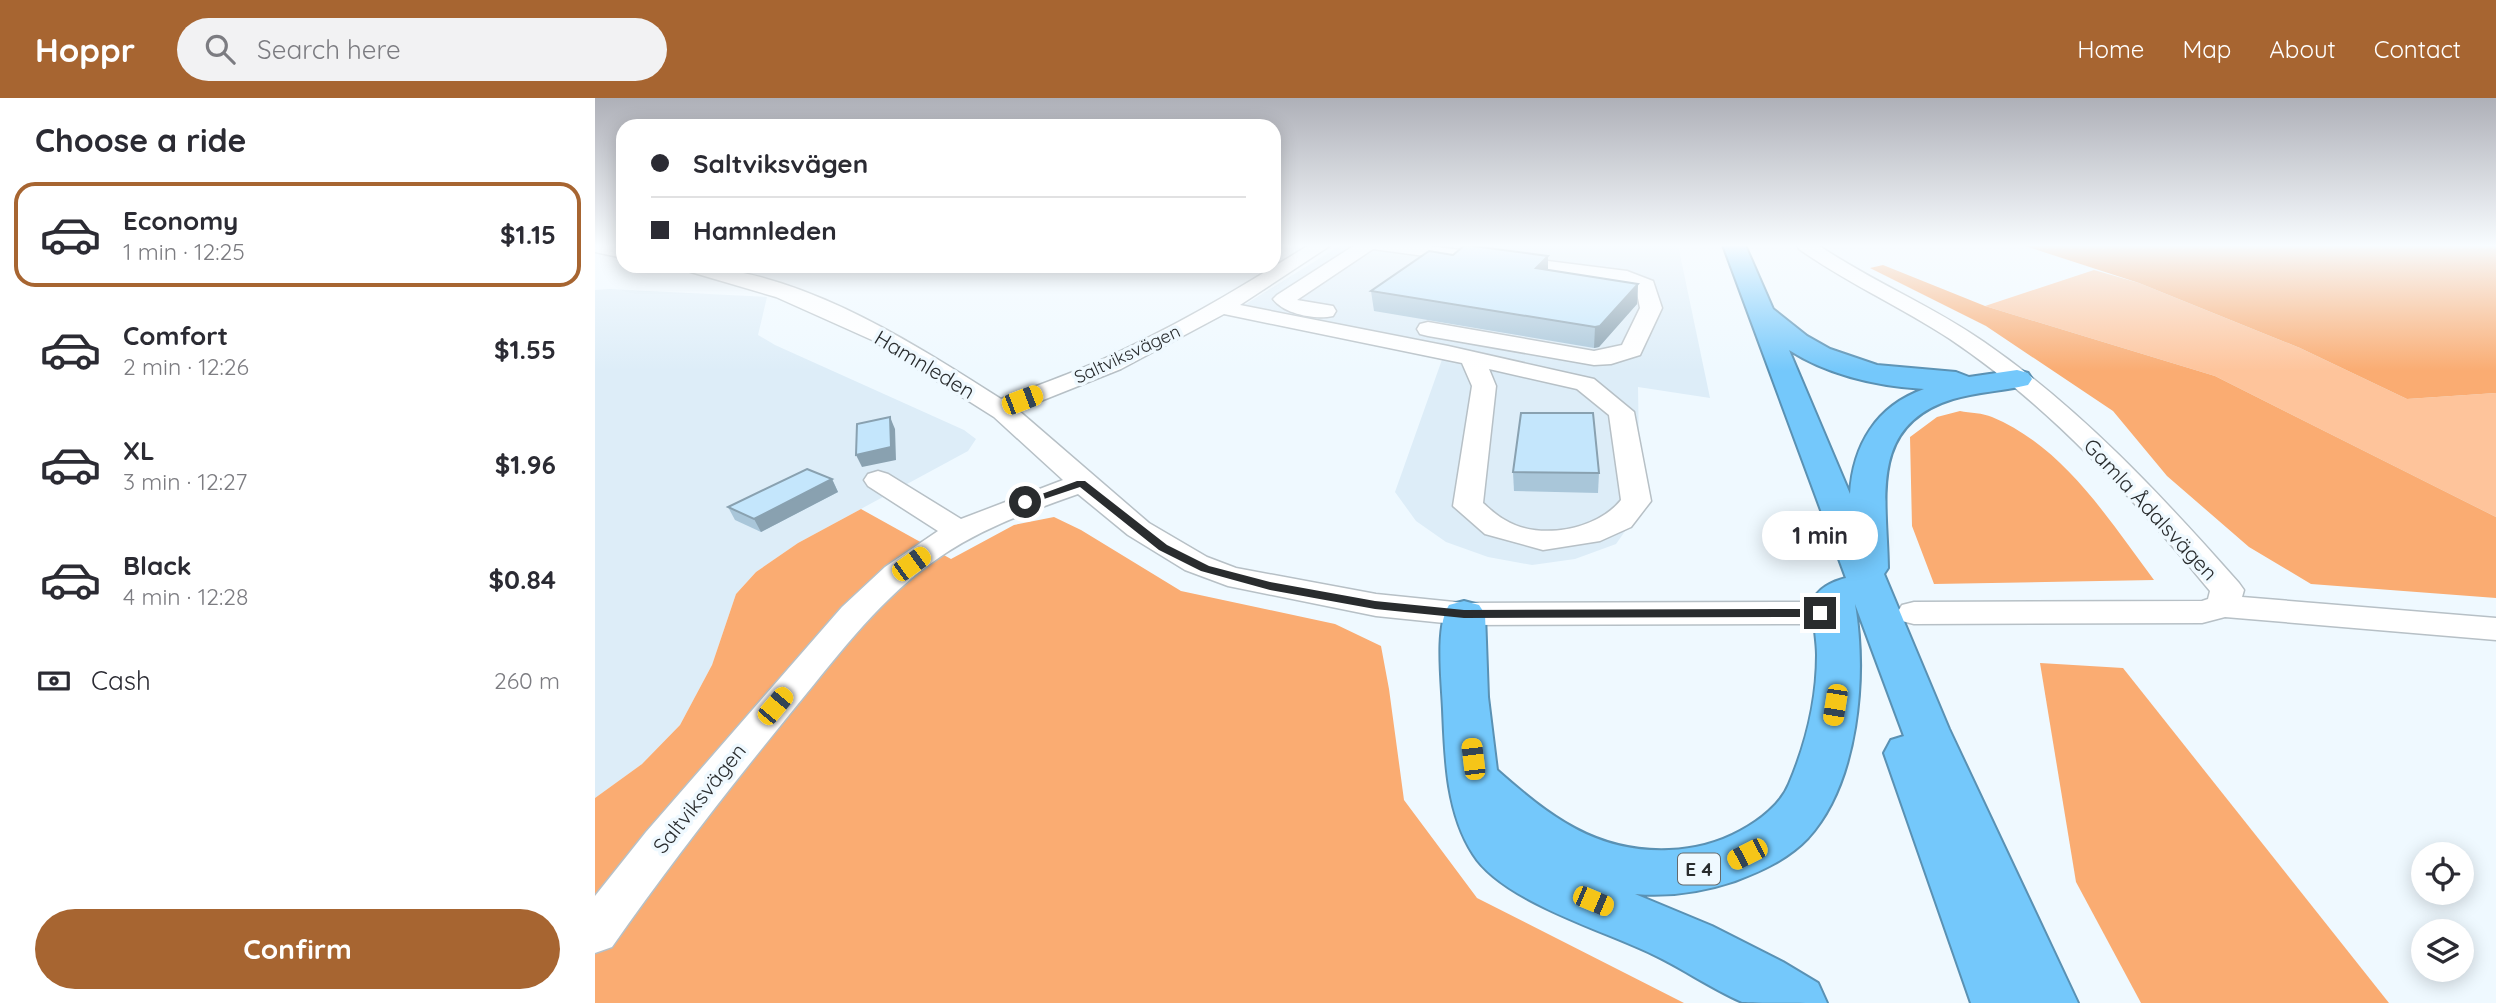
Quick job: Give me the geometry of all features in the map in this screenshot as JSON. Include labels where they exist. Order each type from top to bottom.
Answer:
[{"type":"highway","points":[[1740,287],[1864,602],[2047,1003]]},
{"type":"highway","points":[[1750,287],[1864,602],[2002,1003]]},
{"type":"highway","points":[[1760,313],[1775,321],[1780,329],[1805,347],[1862,370],[1918,380],[2017,379]]},
{"type":"highway","points":[[1864,602],[1868,570],[1869,478],[1875,445],[1884,426],[1900,411],[1919,401],[1982,384],[2017,379]]},
{"type":"highway","name":"E 4","points":[[1476,780],[1522,824],[1557,845],[1599,864],[1644,872],[1685,872],[1730,862],[1764,845],[1791,821],[1809,796],[1832,726],[1842,667],[1834,600],[1864,602]]},
{"type":"highway","points":[[1464,614],[1462,658],[1476,780],[1482,820],[1493,842],[1516,863],[1550,883],[1725,962],[1796,1003]]},
{"type":"street","name":"Hamnleden","points":[[769,287],[813,303],[861,326],[999,409],[1081,483],[1163,547],[1205,569],[1328,597],[1464,614],[1864,602]]},
{"type":"street","name":"Saltviksvägen","points":[[999,409],[1113,365],[1253,287]]},
{"type":"street","points":[[1302,287],[1284,299],[1290,305],[1594,358],[1632,351],[1651,308],[1646,287]]},
{"type":"street","name":"Gamla Ådalsvägen","points":[[1864,602],[2172,613],[2202,612],[2224,606],[2227,590],[2064,417],[1978,348],[1877,287]]},
{"type":"street","points":[[1220,307],[1448,353],[1585,384],[1621,412],[1636,501],[1620,521],[1588,534],[1543,541],[1496,528],[1468,506],[1484,386],[1472,360]]},
{"type":"street","points":[[878,480],[960,531]]},
{"type":"street","name":"Saltviksvägen","points":[[595,932],[690,807],[826,646],[872,597],[911,564],[960,531],[1025,502],[1081,483]]},
{"type":"street","points":[[2224,606],[2496,629]]},
{"type":"shaded area","points":[[1273,287],[1687,287],[1710,398],[1638,387],[1640,510],[1616,544],[1575,559],[1532,565],[1488,557],[1446,542],[1416,521],[1395,492],[1444,354],[1233,312]]},
{"type":"shaded area","points":[[1908,287],[1938,287],[1985,306],[2215,376],[2496,517],[2496,598],[2311,584],[2249,547],[2167,476],[2113,411],[1986,326]]},
{"type":"shaded area","points":[[2042,287],[2149,287],[2300,348],[2407,399],[2496,393],[2496,517],[2215,376],[1985,306]]},
{"type":"shaded area","points":[[2149,287],[2496,287],[2496,393],[2407,399],[2300,348]]},
{"type":"shaded area","points":[[595,290],[767,297],[758,335],[964,430],[976,439],[968,451],[798,543],[756,572],[736,594],[712,665],[680,725],[642,764],[595,798]]},
{"type":"shaded area","points":[[1960,411],[1992,417],[2018,430],[2063,466],[2102,510],[2154,580],[1934,584],[1912,526],[1910,437],[1937,417]]},
{"type":"shaded area","points":[[861,509],[951,559],[1014,525],[1054,517],[1081,530],[1181,591],[1335,624],[1381,646],[1404,800],[1477,898],[1684,1003],[595,1003],[595,798],[642,764],[680,725],[712,665],[736,594],[756,572],[798,543]]},
{"type":"shaded area","points":[[2040,663],[2123,668],[2389,1003],[2141,1003],[2076,882]]},
{"type":"building","points":[[1376,287],[1635,287],[1600,326],[1595,327],[1371,291]]},
{"type":"building","points":[[1521,413],[1593,413],[1599,473],[1513,472]]},
{"type":"building","points":[[890,417],[891,447],[856,455],[857,424]]},
{"type":"building","points":[[807,469],[832,479],[754,519],[728,507]]},
{"type":"route","points":[[1025,502],[1081,483],[1145,535],[1183,559],[1205,569],[1270,586],[1375,605],[1464,614],[1820,613]]}]
